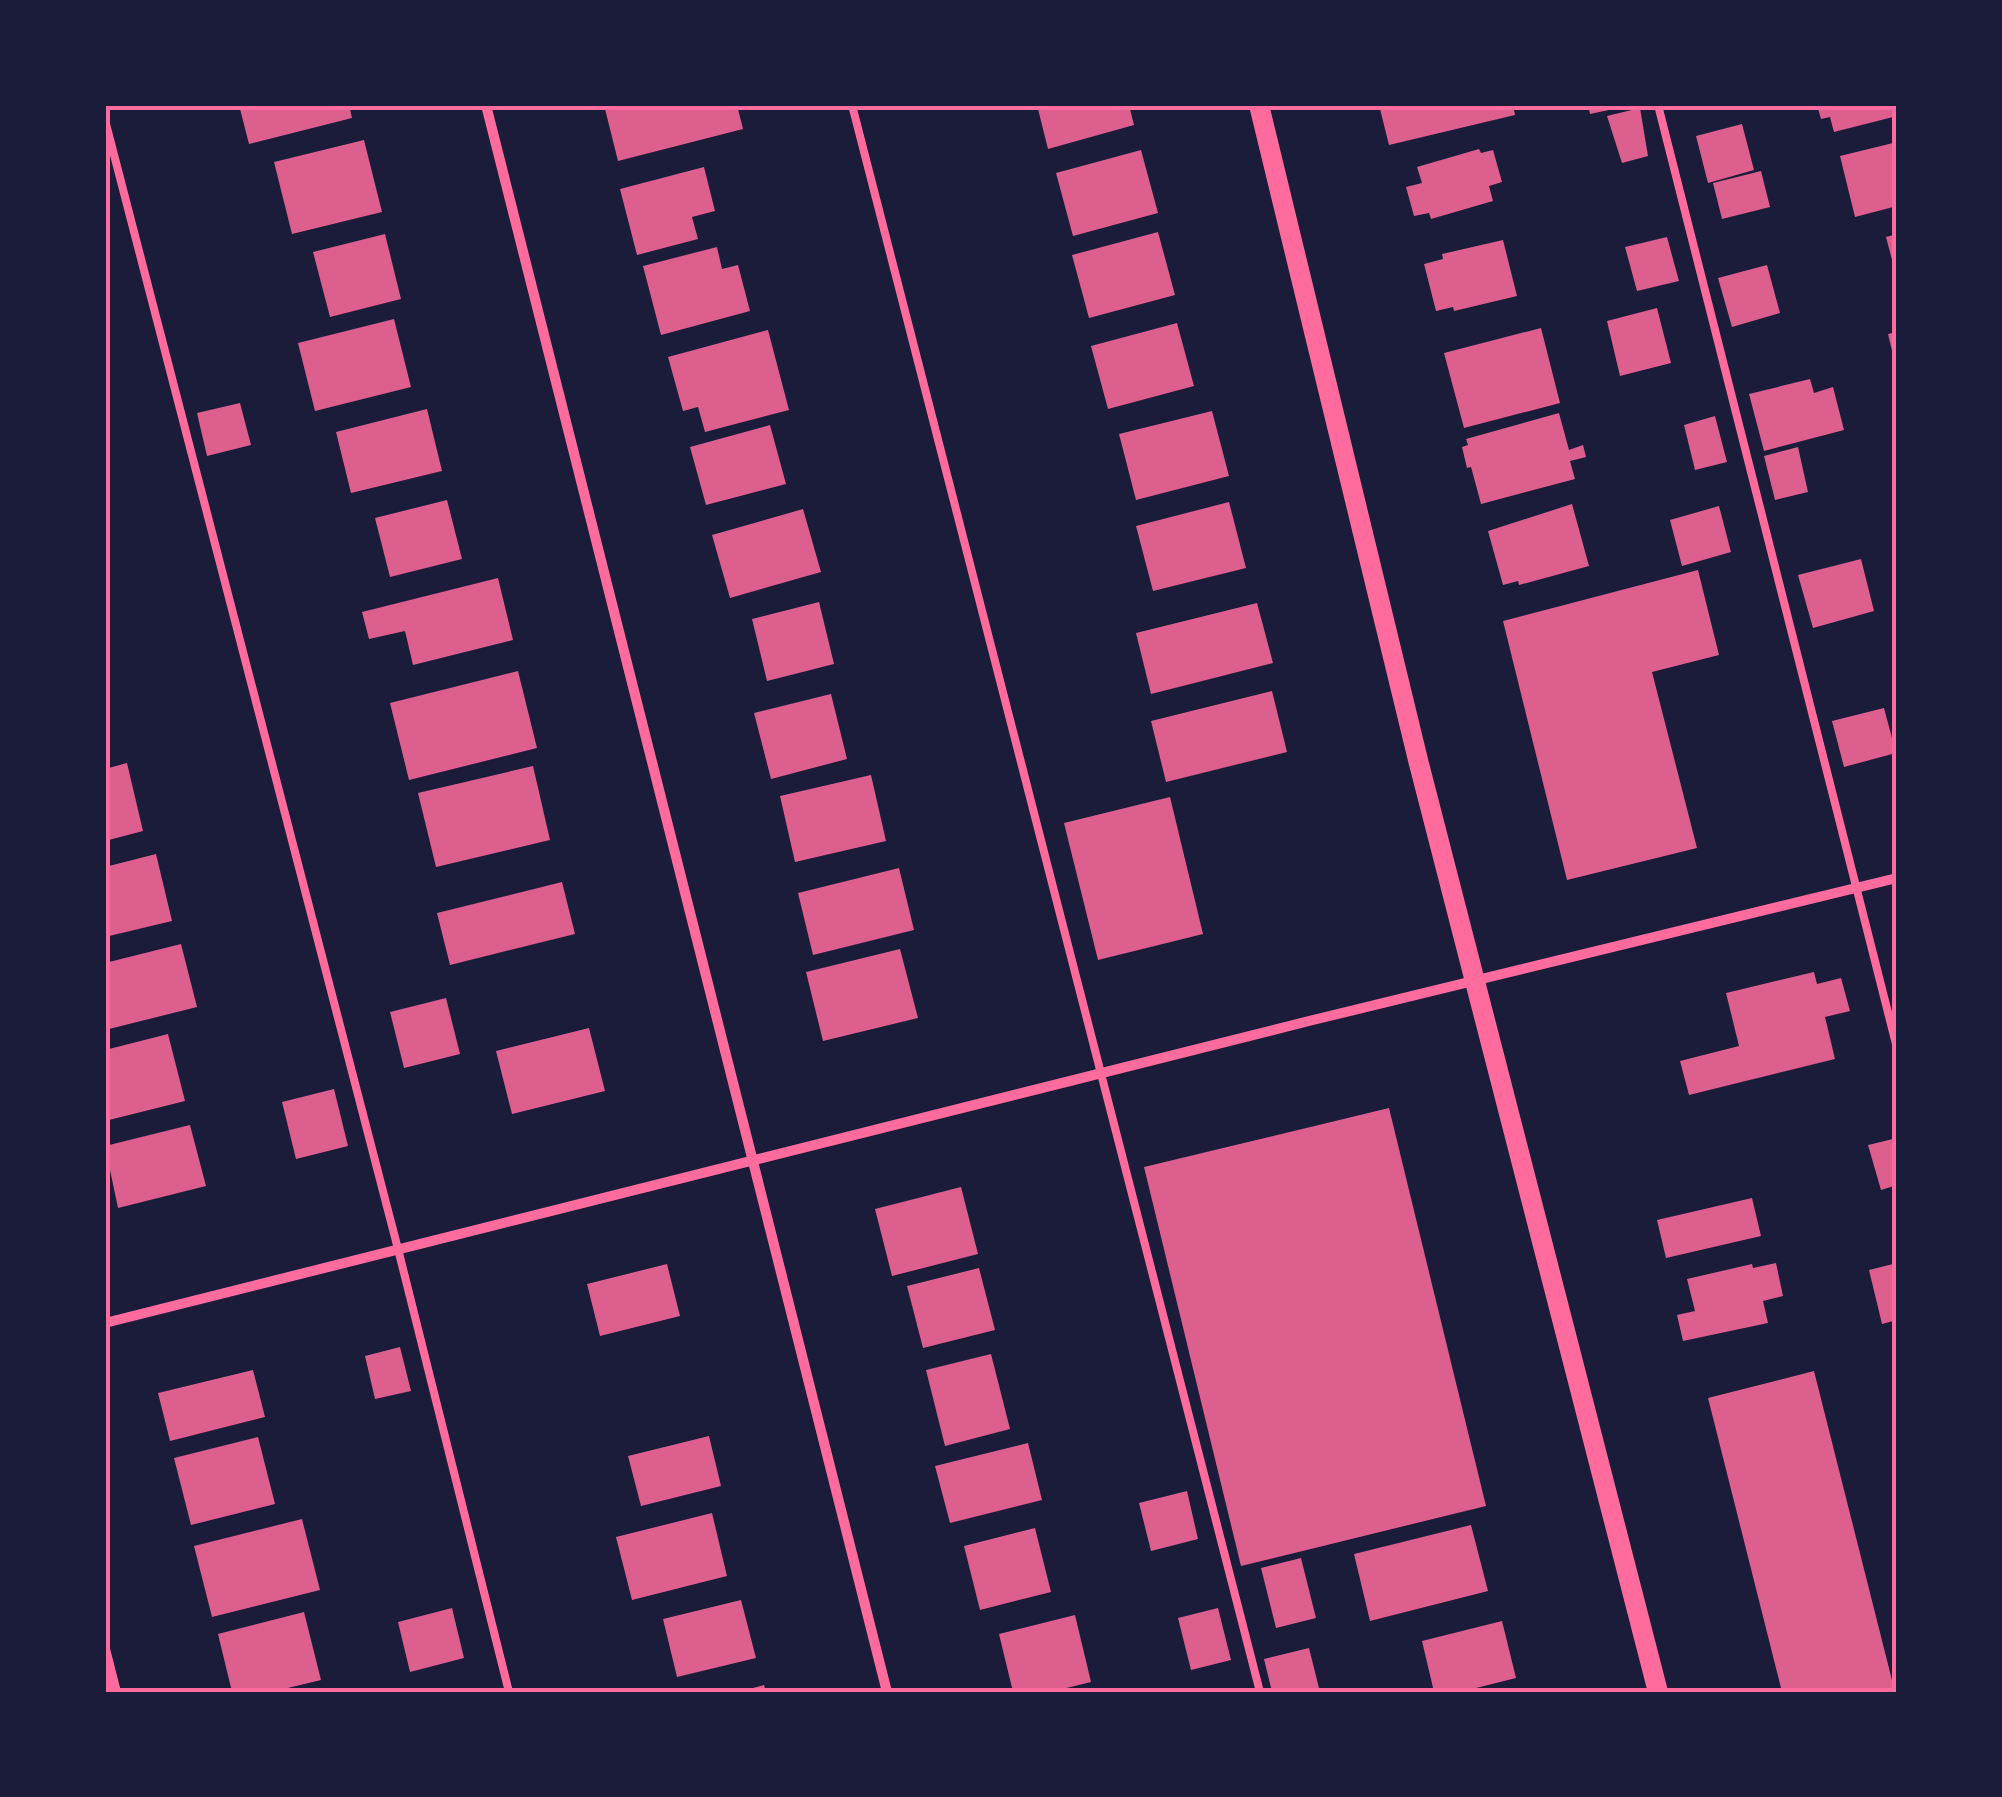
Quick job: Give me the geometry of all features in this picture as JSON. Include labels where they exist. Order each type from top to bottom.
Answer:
[{"type":"main road","points":[[1259,105],[1419,764],[1658,1692]]},
{"type":"street","points":[[486,105],[888,1692]]},
{"type":"street","points":[[105,1323],[1897,878]]},
{"type":"street","points":[[105,1648],[116,1692]]},
{"type":"lane","points":[[852,105],[1260,1692]]},
{"type":"lane","points":[[1658,105],[1897,1048]]},
{"type":"lane","points":[[105,120],[398,1248],[508,1692]]},
{"type":"building","points":[[239,105],[349,105],[352,118],[249,144]]},
{"type":"building","points":[[604,105],[737,105],[743,129],[618,161]]},
{"type":"building","points":[[1037,105],[1129,105],[1134,125],[1048,149]]},
{"type":"building","points":[[1379,105],[1513,105],[1515,115],[1389,145]]},
{"type":"building","points":[[1588,105],[1623,105],[1623,107],[1590,114]]},
{"type":"building","points":[[1817,105],[1897,105],[1897,116],[1834,132],[1830,117],[1821,119]]},
{"type":"building","points":[[1640,108],[1648,156],[1622,163],[1607,116]]},
{"type":"building","points":[[1742,124],[1754,170],[1708,183],[1696,136]]},
{"type":"building","points":[[364,140],[382,212],[292,234],[274,162]]},
{"type":"building","points":[[1897,142],[1897,206],[1855,217],[1840,156]]},
{"type":"building","points":[[1479,149],[1481,153],[1493,150],[1502,182],[1489,186],[1493,201],[1431,219],[1429,213],[1414,216],[1406,187],[1422,183],[1417,167]]},
{"type":"building","points":[[1141,150],[1158,213],[1073,236],[1056,173]]},
{"type":"building","points":[[704,167],[715,211],[692,217],[698,239],[637,255],[620,189]]},
{"type":"building","points":[[1761,171],[1770,207],[1722,219],[1713,183]]},
{"type":"building","points":[[1158,232],[1175,295],[1089,318],[1072,255]]},
{"type":"building","points":[[385,234],[401,299],[330,317],[313,252]]},
{"type":"building","points":[[1897,234],[1897,275],[1896,275],[1886,237]]},
{"type":"building","points":[[1667,237],[1679,281],[1637,291],[1625,247]]},
{"type":"building","points":[[1503,240],[1517,296],[1454,311],[1453,307],[1436,311],[1424,264],[1443,259],[1442,254]]},
{"type":"building","points":[[717,247],[722,269],[738,265],[750,311],[661,335],[643,266]]},
{"type":"building","points":[[1767,265],[1780,313],[1732,327],[1718,278]]},
{"type":"building","points":[[1657,308],[1671,363],[1620,376],[1607,321]]},
{"type":"building","points":[[394,319],[411,387],[315,411],[298,343]]},
{"type":"building","points":[[1177,323],[1194,386],[1108,409],[1091,346]]},
{"type":"building","points":[[1541,328],[1560,403],[1464,428],[1444,353]]},
{"type":"building","points":[[768,330],[789,410],[705,432],[698,407],[683,411],[668,357]]},
{"type":"building","points":[[1897,332],[1897,367],[1896,367],[1888,334]]},
{"type":"building","points":[[1810,379],[1814,393],[1833,387],[1844,430],[1764,451],[1749,394]]},
{"type":"building","points":[[240,403],[251,445],[207,456],[197,413]]},
{"type":"building","points":[[427,409],[442,471],[351,493],[336,432]]},
{"type":"building","points":[[1212,411],[1229,476],[1136,500],[1119,434]]},
{"type":"building","points":[[1559,413],[1569,450],[1583,445],[1586,457],[1570,461],[1575,479],[1481,504],[1462,447],[1468,445],[1466,439]]},
{"type":"building","points":[[1715,416],[1727,462],[1695,470],[1684,425]]},
{"type":"building","points":[[770,425],[786,484],[706,505],[690,447]]},
{"type":"building","points":[[1798,447],[1808,492],[1775,500],[1764,456]]},
{"type":"building","points":[[447,500],[462,559],[390,577],[375,518]]},
{"type":"building","points":[[1229,502],[1246,568],[1153,591],[1136,526]]},
{"type":"building","points":[[1572,504],[1589,566],[1519,585],[1518,581],[1503,585],[1488,531]]},
{"type":"building","points":[[1719,506],[1731,552],[1682,566],[1670,520]]},
{"type":"building","points":[[803,509],[821,572],[730,598],[712,535]]},
{"type":"building","points":[[1861,559],[1874,611],[1813,628],[1798,575]]},
{"type":"building","points":[[1698,570],[1719,655],[1652,672],[1697,848],[1567,880],[1503,621]]},
{"type":"building","points":[[498,578],[513,640],[413,665],[405,631],[369,639],[362,612]]},
{"type":"building","points":[[819,602],[834,664],[767,681],[752,619]]},
{"type":"building","points":[[1257,603],[1273,663],[1151,694],[1136,633]]},
{"type":"building","points":[[518,671],[537,748],[409,780],[390,703]]},
{"type":"building","points":[[1272,691],[1287,752],[1166,782],[1151,721]]},
{"type":"building","points":[[831,694],[847,759],[771,779],[754,713]]},
{"type":"building","points":[[1884,708],[1896,753],[1844,767],[1832,721]]},
{"type":"building","points":[[127,763],[143,831],[105,841],[105,769]]},
{"type":"building","points":[[533,766],[550,840],[436,867],[418,793]]},
{"type":"building","points":[[871,775],[886,841],[795,862],[780,796]]},
{"type":"building","points":[[1170,797],[1203,934],[1098,960],[1064,823]]},
{"type":"building","points":[[156,854],[172,921],[105,937],[105,867]]},
{"type":"building","points":[[899,868],[914,930],[813,955],[798,893]]},
{"type":"building","points":[[562,882],[575,934],[450,965],[437,913]]},
{"type":"building","points":[[181,944],[197,1007],[105,1030],[105,963]]},
{"type":"building","points":[[900,949],[918,1018],[823,1041],[806,972]]},
{"type":"building","points":[[1814,972],[1817,984],[1841,978],[1850,1011],[1825,1017],[1835,1059],[1689,1095],[1680,1061],[1739,1046],[1726,993]]},
{"type":"building","points":[[446,998],[460,1054],[404,1068],[390,1012]]},
{"type":"building","points":[[589,1028],[605,1091],[512,1114],[496,1051]]},
{"type":"building","points":[[168,1034],[185,1101],[105,1121],[105,1050]]},
{"type":"building","points":[[334,1089],[348,1146],[296,1159],[282,1102]]},
{"type":"building","points":[[1389,1108],[1486,1506],[1241,1566],[1144,1167]]},
{"type":"building","points":[[190,1125],[206,1186],[118,1208],[105,1146]]},
{"type":"building","points":[[1897,1138],[1897,1185],[1881,1190],[1868,1145]]},
{"type":"building","points":[[961,1187],[978,1254],[892,1276],[875,1209]]},
{"type":"building","points":[[1752,1198],[1761,1236],[1666,1258],[1657,1220]]},
{"type":"building","points":[[1776,1263],[1783,1296],[1763,1301],[1768,1323],[1683,1341],[1677,1315],[1695,1311],[1687,1279],[1752,1264],[1753,1268]]},
{"type":"building","points":[[1897,1263],[1897,1320],[1882,1324],[1869,1270]]},
{"type":"building","points":[[667,1264],[680,1316],[600,1336],[587,1284]]},
{"type":"building","points":[[979,1268],[995,1330],[923,1348],[907,1286]]},
{"type":"building","points":[[400,1347],[411,1391],[375,1399],[365,1356]]},
{"type":"building","points":[[991,1354],[1010,1429],[945,1446],[926,1370]]},
{"type":"building","points":[[253,1370],[265,1417],[170,1441],[158,1393]]},
{"type":"building","points":[[1814,1371],[1895,1692],[1782,1692],[1708,1398]]},
{"type":"building","points":[[709,1436],[721,1486],[641,1506],[628,1456]]},
{"type":"building","points":[[258,1437],[275,1504],[191,1525],[174,1458]]},
{"type":"building","points":[[1028,1443],[1042,1500],[950,1523],[935,1466]]},
{"type":"building","points":[[1187,1491],[1198,1539],[1151,1551],[1139,1503]]},
{"type":"building","points":[[712,1513],[727,1576],[632,1600],[616,1537]]},
{"type":"building","points":[[302,1519],[320,1590],[212,1617],[194,1546]]},
{"type":"building","points":[[1471,1525],[1488,1591],[1370,1621],[1354,1554]]},
{"type":"building","points":[[1035,1528],[1051,1592],[980,1610],[964,1546]]},
{"type":"building","points":[[1301,1558],[1316,1618],[1276,1628],[1261,1568]]},
{"type":"building","points":[[741,1600],[756,1658],[677,1677],[663,1619]]},
{"type":"building","points":[[452,1608],[464,1658],[410,1672],[398,1622]]},
{"type":"building","points":[[1218,1608],[1231,1660],[1191,1670],[1178,1618]]},
{"type":"building","points":[[304,1612],[321,1680],[271,1692],[232,1692],[218,1634]]},
{"type":"building","points":[[1075,1615],[1091,1682],[1050,1692],[1013,1692],[999,1634]]},
{"type":"building","points":[[1502,1621],[1516,1678],[1460,1692],[1434,1692],[1422,1641]]},
{"type":"building","points":[[1309,1648],[1320,1692],[1272,1692],[1264,1659]]},
{"type":"building","points":[[764,1685],[766,1692],[742,1692],[742,1691]]}]
